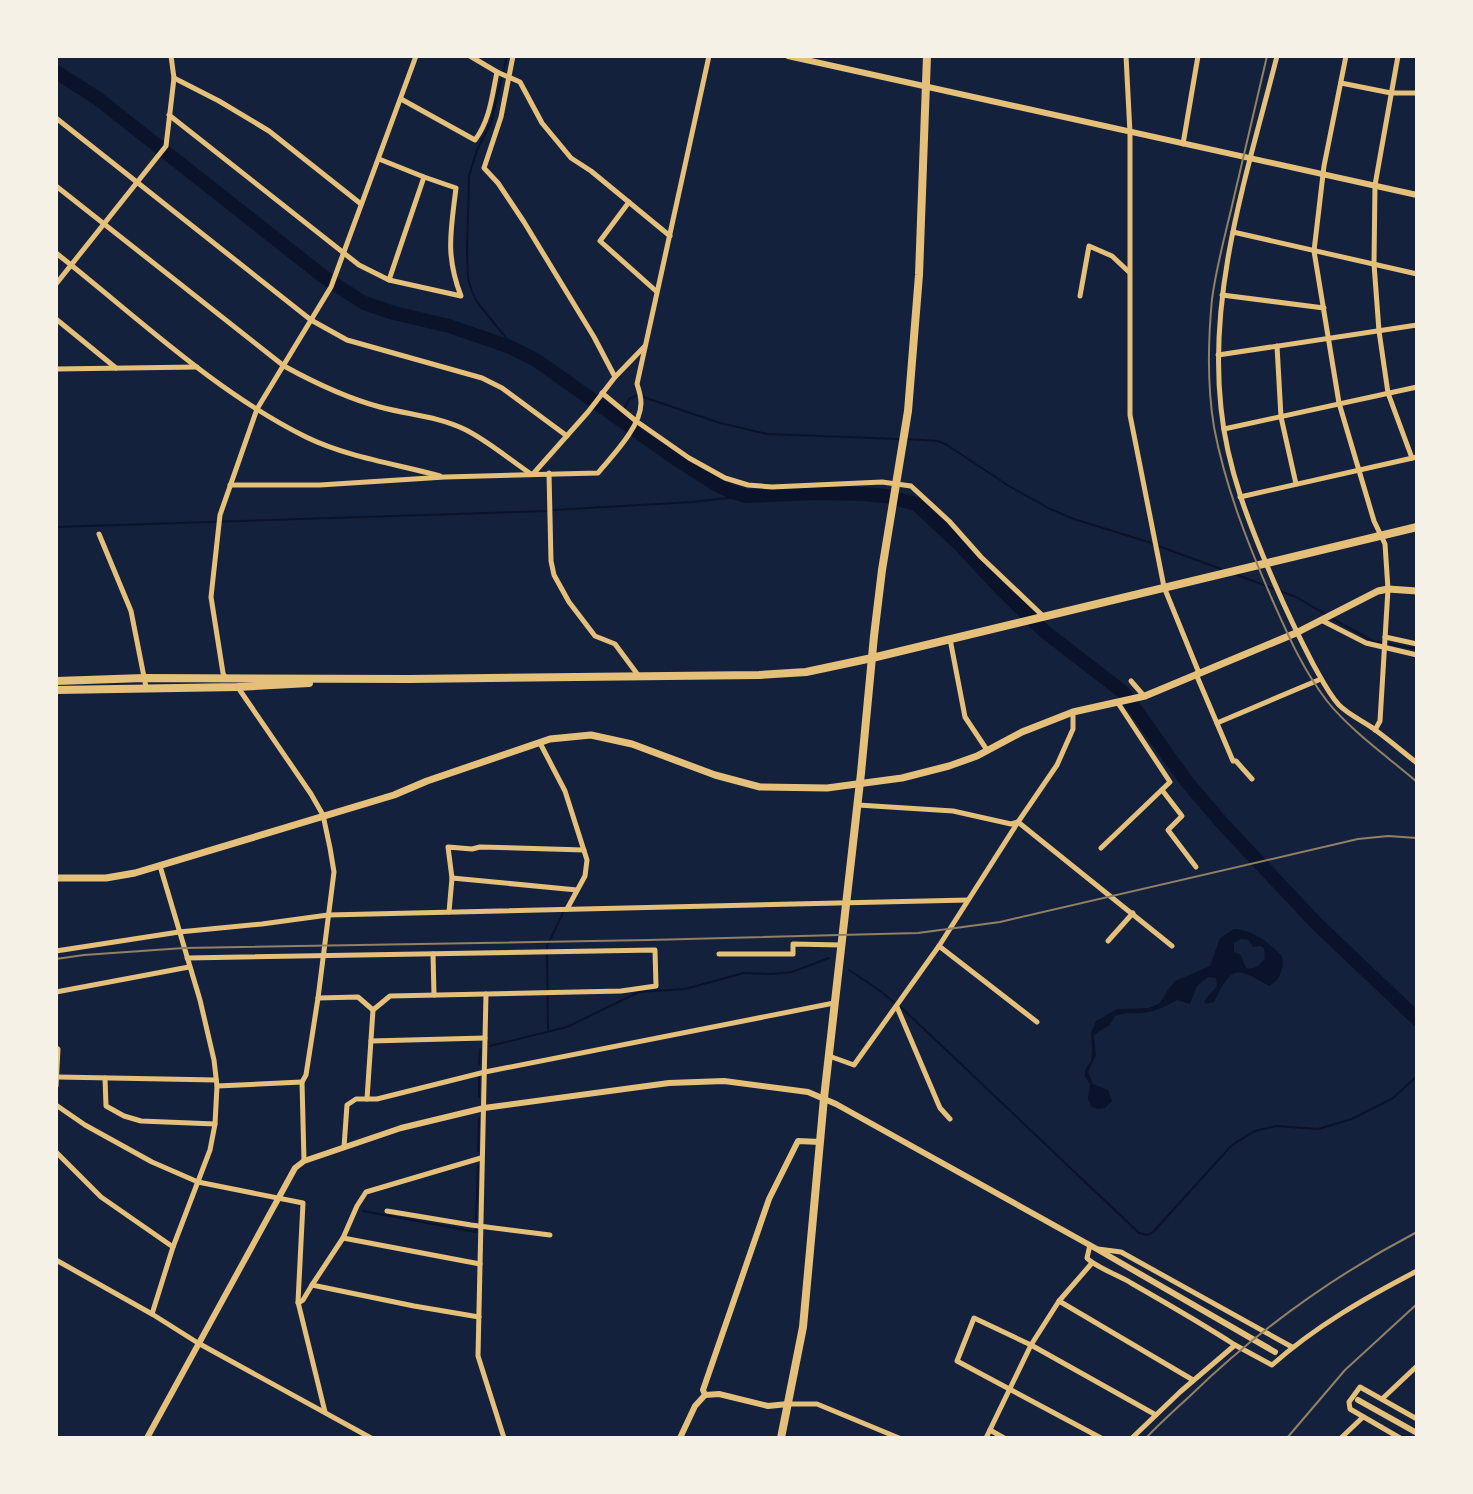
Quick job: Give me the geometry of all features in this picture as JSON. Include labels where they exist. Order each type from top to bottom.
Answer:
[{"type":"main road","points":[[781,1438],[803,1327],[824,1098],[882,570],[908,411],[915,342],[927,56]]},
{"type":"main road","points":[[56,690],[225,678],[409,679],[806,672],[1417,527]]},
{"type":"main road","points":[[56,878],[106,878],[160,866],[394,795],[550,739],[591,735],[632,744],[715,775],[760,787],[827,788],[902,778],[977,756],[1022,732],[1073,712],[1144,696],[1296,633],[1378,591],[1417,591]]},
{"type":"main road","points":[[56,681],[238,687],[409,679]]},
{"type":"street","points":[[56,284],[166,146],[174,78],[171,56]]},
{"type":"street","points":[[304,1161],[302,1082],[306,1075],[318,998],[334,872],[323,815],[238,687],[225,678],[211,597],[220,515],[257,409],[331,287],[416,56]]},
{"type":"street","points":[[470,56],[520,82],[542,123],[571,158],[670,236]]},
{"type":"street","points":[[513,56],[501,117],[484,168],[524,222],[615,377]]},
{"type":"street","points":[[230,485],[320,485],[445,477],[598,473],[623,443],[640,413],[637,384],[709,56]]},
{"type":"street","points":[[788,56],[1417,195]]},
{"type":"street","points":[[1126,56],[1130,133],[1130,415],[1164,587],[1233,761],[1252,779]]},
{"type":"street","points":[[1183,144],[1198,56]]},
{"type":"street","points":[[1277,56],[1233,232],[1222,295],[1218,355],[1224,429],[1240,497],[1296,633],[1321,679],[1340,706],[1417,763]]},
{"type":"street","points":[[1346,56],[1323,174],[1314,251],[1339,403],[1374,521],[1385,544],[1388,589],[1380,721],[1375,730]]},
{"type":"street","points":[[1240,497],[1415,457],[1388,393],[1374,264],[1375,185],[1398,56]]},
{"type":"street","points":[[401,99],[475,140],[489,114],[497,72]]},
{"type":"street","points":[[174,78],[269,131],[361,204]]},
{"type":"street","points":[[1341,83],[1391,93],[1417,93]]},
{"type":"street","points":[[169,115],[359,265],[389,280],[461,296],[450,259],[456,188],[379,159]]},
{"type":"street","points":[[56,118],[311,320],[347,340],[482,378],[502,388],[567,436]]},
{"type":"street","points":[[389,280],[424,177]]},
{"type":"street","points":[[56,186],[284,366],[317,385],[355,400],[433,417],[466,430],[532,475]]},
{"type":"street","points":[[629,202],[600,241],[657,292]]},
{"type":"street","points":[[1233,232],[1417,274]]},
{"type":"street","points":[[1080,296],[1089,246],[1112,256],[1130,273]]},
{"type":"street","points":[[56,253],[198,367],[257,409],[307,438],[445,477]]},
{"type":"street","points":[[1222,295],[1324,308]]},
{"type":"street","points":[[56,319],[117,368]]},
{"type":"street","points":[[1218,355],[1417,325]]},
{"type":"street","points":[[532,475],[645,345]]},
{"type":"street","points":[[1277,346],[1281,417],[1296,484]]},
{"type":"street","points":[[56,369],[198,367]]},
{"type":"street","points":[[1224,429],[1417,387]]},
{"type":"street","points":[[602,393],[636,421],[703,467],[748,485],[772,487],[882,482],[911,486],[1043,616]]},
{"type":"street","points":[[549,473],[554,575],[569,602],[595,636],[615,644],[638,675]]},
{"type":"street","points":[[99,534],[131,611],[145,683]]},
{"type":"street","points":[[1320,620],[1366,643],[1417,655]]},
{"type":"street","points":[[1385,637],[1417,644]]},
{"type":"street","points":[[949,638],[965,717],[987,750]]},
{"type":"street","points":[[1217,723],[1321,679]]},
{"type":"street","points":[[1131,681],[1144,696]]},
{"type":"street","points":[[1101,848],[1170,782],[1117,702]]},
{"type":"street","points":[[829,1056],[854,1065],[939,946],[1057,765],[1073,729],[1073,712]]},
{"type":"street","points":[[540,743],[565,791],[587,860],[585,876],[567,909]]},
{"type":"street","points":[[1162,790],[1182,816],[1168,830],[1196,867]]},
{"type":"street","points":[[857,805],[953,811],[1011,824],[1018,822]]},
{"type":"street","points":[[1018,822],[1172,946]]},
{"type":"street","points":[[449,912],[452,878],[448,847],[584,850]]},
{"type":"street","points":[[152,1314],[173,1247],[210,1150],[217,1083],[208,1031],[160,866]]},
{"type":"street","points":[[452,878],[577,890]]},
{"type":"street","points":[[56,951],[179,932],[328,915],[968,900]]},
{"type":"street","points":[[1108,941],[1133,913]]},
{"type":"street","points":[[719,954],[793,954],[793,944],[842,945]]},
{"type":"street","points":[[939,946],[1037,1022]]},
{"type":"street","points":[[187,958],[655,950],[656,986],[621,991],[390,996],[373,1010],[367,1099]]},
{"type":"street","points":[[433,954],[434,995]]},
{"type":"street","points":[[56,992],[189,967]]},
{"type":"street","points":[[486,994],[478,1356],[504,1438]]},
{"type":"street","points":[[318,998],[358,997],[373,1010]]},
{"type":"street","points":[[344,1147],[347,1105],[356,1099],[377,1099],[485,1072],[835,1003]]},
{"type":"street","points":[[896,1006],[940,1108],[950,1119]]},
{"type":"street","points":[[371,1041],[485,1038]]},
{"type":"street","points":[[56,1048],[56,1086]]},
{"type":"street","points":[[58,1077],[217,1083],[302,1082]]},
{"type":"street","points":[[105,1078],[106,1106],[124,1116],[141,1121],[215,1124]]},
{"type":"street","points":[[147,1438],[295,1168],[304,1161],[401,1128],[484,1108],[694,1081],[724,1081],[808,1092],[824,1098],[1275,1352]]},
{"type":"street","points":[[56,1105],[152,1162],[198,1182],[303,1203],[298,1303],[325,1412]]},
{"type":"street","points":[[705,1395],[703,1390],[714,1354],[778,1177],[798,1141],[820,1142]]},
{"type":"street","points":[[56,1152],[101,1197],[173,1247]]},
{"type":"street","points":[[298,1303],[303,1300],[343,1238],[366,1192],[481,1158]]},
{"type":"street","points":[[387,1211],[550,1235]]},
{"type":"street","points":[[343,1238],[480,1264]]},
{"type":"street","points":[[1092,1247],[1087,1258],[1092,1263],[1272,1365],[1320,1326],[1417,1271]]},
{"type":"street","points":[[1092,1247],[1121,1252],[1292,1347]]},
{"type":"street","points":[[56,1260],[198,1343],[371,1438]]},
{"type":"street","points":[[986,1438],[1031,1345],[1059,1301],[1092,1263]]},
{"type":"street","points":[[312,1285],[479,1317]]},
{"type":"street","points":[[1059,1301],[1193,1380]]},
{"type":"street","points":[[1101,1438],[957,1361],[974,1318],[1031,1345],[1156,1415]]},
{"type":"street","points":[[1132,1438],[1235,1345]]},
{"type":"street","points":[[1382,1399],[1417,1366]]},
{"type":"street","points":[[1400,1438],[1350,1409],[1349,1402],[1360,1387],[1417,1419]]},
{"type":"street","points":[[680,1438],[695,1406],[705,1395],[719,1394],[768,1406],[817,1404],[899,1438]]},
{"type":"street","points":[[1358,1400],[1417,1433]]},
{"type":"street","points":[[1341,1438],[1363,1417]]},
{"type":"street","points":[[990,1430],[1004,1438]]},
{"type":"water","points":[[1234,929],[1260,938],[1282,956],[1279,977],[1269,986],[1248,975],[1235,973],[1225,982],[1214,1002],[1206,1004],[1204,1001],[1217,986],[1216,978],[1208,977],[1197,986],[1190,1004],[1177,1000],[1148,1012],[1115,1016],[1094,1036],[1096,1055],[1088,1072],[1093,1084],[1108,1090],[1112,1101],[1105,1108],[1092,1107],[1088,1099],[1090,1084],[1085,1070],[1091,1061],[1091,1033],[1096,1021],[1117,1009],[1149,1008],[1160,1003],[1175,981],[1210,966],[1220,938]],"holes":[[[1241,939],[1249,940],[1253,947],[1264,948],[1265,959],[1257,966],[1246,968],[1241,955],[1234,952],[1234,943]]]},
{"type":"waterway","points":[[507,56],[491,123],[477,150],[469,176],[467,251],[472,292],[510,347]]},
{"type":"waterway","points":[[56,72],[97,98],[324,277],[364,303],[449,326],[510,347],[536,360],[719,486],[746,496],[863,494],[916,504],[1044,631],[1123,692],[1187,782],[1222,823],[1316,923],[1417,1019]]},
{"type":"waterway","points":[[620,418],[629,399],[637,395]]},
{"type":"waterway","points":[[643,397],[720,423],[767,434],[899,439]]},
{"type":"waterway","points":[[906,439],[938,441],[1050,509],[1221,569]]},
{"type":"waterway","points":[[553,510],[746,496]]},
{"type":"waterway","points":[[56,527],[546,511]]},
{"type":"waterway","points":[[1235,574],[1274,589]]},
{"type":"waterway","points":[[1280,591],[1327,615]]},
{"type":"waterway","points":[[1333,619],[1373,641],[1417,649]]},
{"type":"waterway","points":[[548,1030],[547,946],[563,913]]},
{"type":"waterway","points":[[490,1046],[567,1027],[639,992],[685,989],[744,973],[792,972],[829,958]]},
{"type":"waterway","points":[[849,970],[904,1010],[1139,1233],[1148,1235],[1232,1145],[1255,1131],[1276,1126],[1318,1129],[1352,1119],[1393,1098],[1417,1076]]},
{"type":"waterway","points":[[479,1065],[480,1049]]},
{"type":"waterway","points":[[479,1077],[479,1097]]},
{"type":"waterway","points":[[478,1151],[479,1118]]},
{"type":"waterway","points":[[476,1220],[478,1166]]},
{"type":"waterway","points":[[363,1211],[476,1232],[476,1228]]},
{"type":"railway","points":[[1267,56],[1212,299],[1209,363],[1214,427],[1224,471],[1246,536],[1303,665],[1337,712],[1417,782]]},
{"type":"railway","points":[[56,959],[184,948],[918,933],[1000,922],[1358,839],[1388,836],[1417,838]]},
{"type":"railway","points":[[1146,1438],[1216,1371],[1270,1327],[1356,1267],[1417,1232]]},
{"type":"railway","points":[[1287,1438],[1345,1370],[1417,1304]]}]
